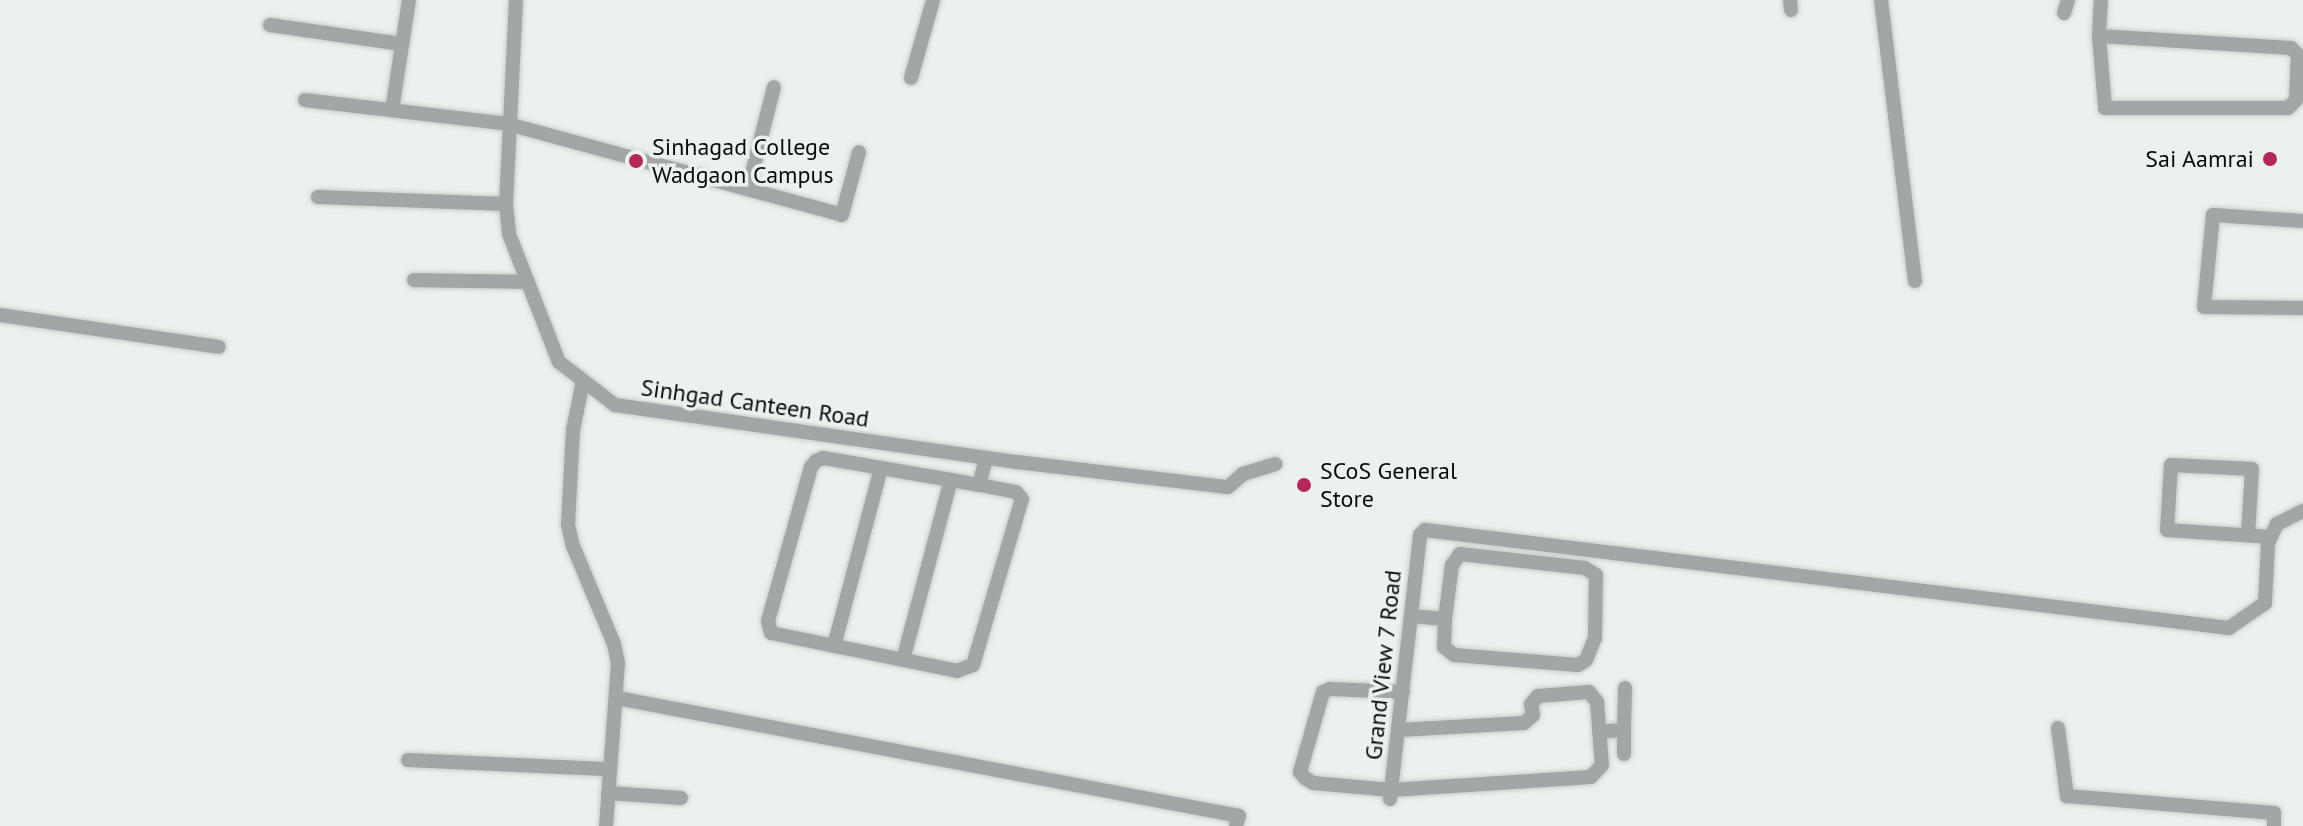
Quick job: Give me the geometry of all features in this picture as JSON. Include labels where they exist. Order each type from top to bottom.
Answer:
[{"type":"street","points":[[392,110],[409,0]]},
{"type":"street","name":"Sinhgad Canteen Road","points":[[516,0],[508,124],[506,204],[509,234],[559,362],[615,405],[986,458],[1228,487],[1243,474],[1275,464]]},
{"type":"street","points":[[911,78],[933,0]]},
{"type":"street","points":[[1881,0],[1915,281]]},
{"type":"street","points":[[2099,36],[2291,48],[2298,55],[2296,100],[2288,108],[2105,108],[2099,36],[2101,0]]},
{"type":"street","points":[[270,25],[402,44]]},
{"type":"street","points":[[748,189],[774,87]]},
{"type":"street","points":[[305,100],[508,124],[842,215],[859,152]]},
{"type":"street","points":[[318,197],[506,204]]},
{"type":"street","points":[[2303,221],[2213,215],[2204,307],[2303,308]]},
{"type":"street","points":[[414,280],[527,282]]},
{"type":"street","points":[[0,315],[219,347]]},
{"type":"street","points":[[583,381],[573,430],[568,525],[573,546],[614,644],[617,698],[606,826]]},
{"type":"street","points":[[823,458],[979,485],[1016,492],[1022,499],[973,665],[966,671],[771,633],[768,621],[811,467],[823,458]]},
{"type":"street","points":[[979,485],[986,458]]},
{"type":"street","points":[[2248,535],[2252,469],[2171,465],[2167,530],[2271,537],[2277,524],[2303,511]]},
{"type":"street","points":[[834,646],[881,468]]},
{"type":"street","points":[[903,660],[951,480]]},
{"type":"street","name":"Grand View 7 Road","points":[[1390,795],[1420,535],[1428,530],[2229,628],[2265,603],[2271,537]]},
{"type":"street","points":[[1460,554],[1585,568],[1596,575],[1595,638],[1586,660],[1578,665],[1454,655],[1444,647],[1445,619],[1452,565],[1460,554]]},
{"type":"street","points":[[1411,616],[1445,619]]},
{"type":"street","points":[[1624,754],[1625,688]]},
{"type":"street","points":[[1399,730],[1524,723],[1530,721],[1533,700],[1538,696],[1589,692],[1597,702],[1602,765],[1591,777],[1390,795],[1313,783],[1300,772],[1323,692],[1330,689],[1403,692]]},
{"type":"street","points":[[617,698],[1239,816],[1236,826]]},
{"type":"street","points":[[2058,728],[2067,796],[2274,813],[2274,826]]},
{"type":"street","points":[[1599,732],[1624,730]]},
{"type":"street","points":[[408,760],[610,769]]},
{"type":"street","points":[[608,793],[681,798]]},
{"type":"place","name":"Sai Aamrai","points":[[2270,159]]},
{"type":"place","name":"Sinhagad College Wadgaon Campus","points":[[636,161]]},
{"type":"place","name":"SCoS General Store","points":[[1304,485]]}]
